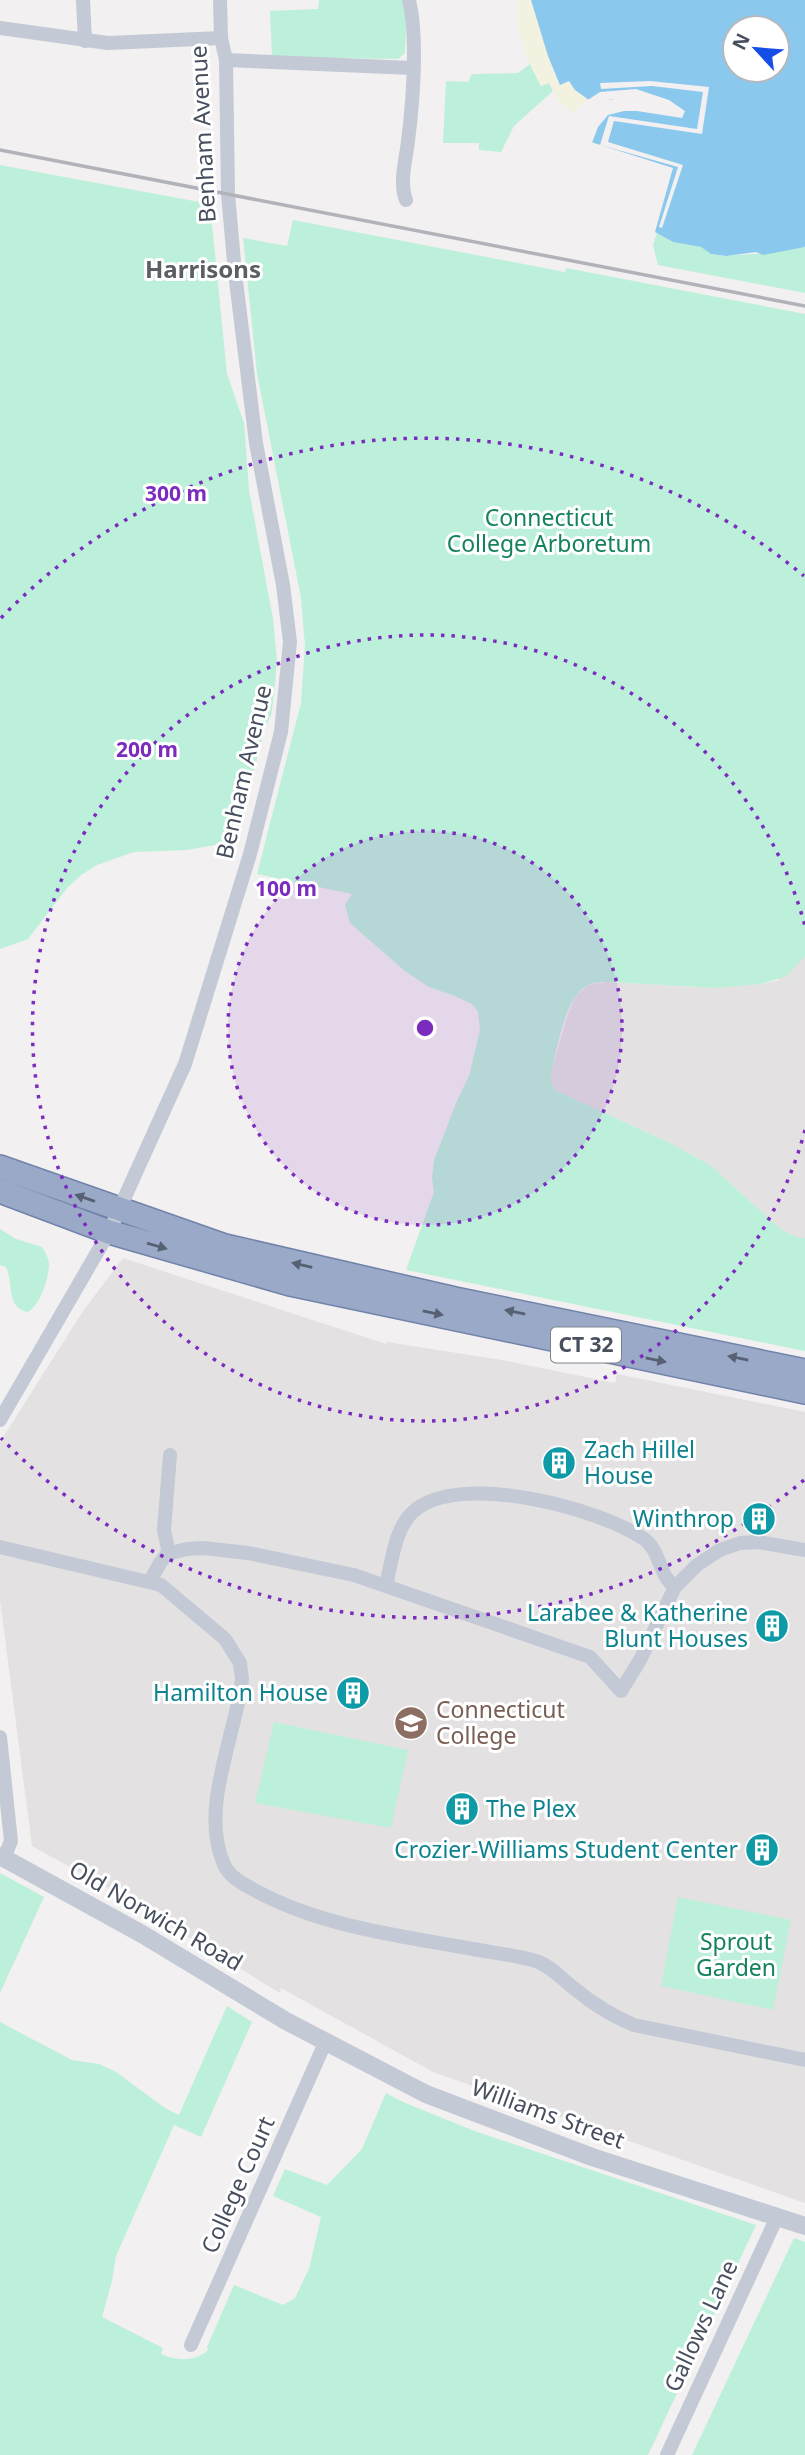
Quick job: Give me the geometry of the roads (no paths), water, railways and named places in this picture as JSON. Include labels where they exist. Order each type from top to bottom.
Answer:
[{"type":"highway","name":"CT 32","points":[[0,1167],[225,1246],[368,1289],[805,1392]]},
{"type":"highway","name":"CT 32","points":[[0,1191],[109,1232],[290,1284],[368,1289],[805,1371]]},
{"type":"street","points":[[83,0],[85,41]]},
{"type":"street","name":"Benham Avenue","points":[[0,1420],[109,1232],[185,1064],[250,854],[281,732],[290,642],[283,585],[256,443],[235,273],[228,194],[226,60],[221,38],[220,0]]},
{"type":"street","points":[[406,200],[403,181],[409,138],[414,28],[409,0]]},
{"type":"street","points":[[0,28],[108,43],[221,38]]},
{"type":"street","points":[[226,60],[412,68]]},
{"type":"street","points":[[169,1553],[164,1530],[170,1455]]},
{"type":"street","points":[[386,1585],[400,1533],[414,1511],[427,1503],[452,1495],[486,1493],[551,1504],[606,1519],[652,1546],[665,1578],[675,1587]]},
{"type":"street","points":[[150,1581],[162,1559],[169,1553],[204,1548],[248,1553],[354,1576],[590,1657],[621,1691],[640,1660],[675,1587],[697,1564],[736,1544],[758,1542],[805,1550]]},
{"type":"street","points":[[0,1547],[161,1585],[210,1625],[231,1647],[241,1667],[241,1694],[216,1806],[218,1847],[226,1868],[234,1878],[265,1895],[346,1925],[533,1960],[544,1965],[615,2017],[634,2025],[805,2060]]},
{"type":"street","points":[[0,1737],[11,1841],[2,1857]]},
{"type":"street","name":"Old Norwich Road","points":[[2,1857],[142,1934],[286,2021]]},
{"type":"street","name":"Williams Street","points":[[286,2021],[426,2094],[592,2157],[805,2226]]},
{"type":"street","name":"College Court","points":[[191,2345],[326,2043]]},
{"type":"street","name":"Gallows Lane","points":[[667,2455],[777,2217]]},
{"type":"water","points":[[531,0],[805,0],[805,247],[763,255],[756,252],[726,256],[711,254],[701,247],[673,242],[655,232],[673,168],[591,142],[603,114],[642,107],[647,99],[623,97],[593,103],[575,90],[569,81],[560,85]]},
{"type":"railway","points":[[0,150],[805,306]]},
{"type":"place","name":"Zach Hillel House","points":[[559,1463]]},
{"type":"place","name":"Winthrop","points":[[759,1519]]},
{"type":"place","name":"Larabee & Katherine Blunt Houses","points":[[772,1626]]},
{"type":"place","name":"Hamilton House","points":[[353,1693]]},
{"type":"place","name":"Connecticut College","points":[[411,1723]]},
{"type":"place","name":"The Plex","points":[[462,1809]]},
{"type":"place","name":"Crozier-Williams Student Center","points":[[762,1850]]},
{"type":"district","name":"Harrisons","points":[[203,270]]},
{"type":"park label","name":"Connecticut College Arboretum","points":[[549,531]]},
{"type":"park label","name":"Sprout Garden","points":[[736,1955]]}]
